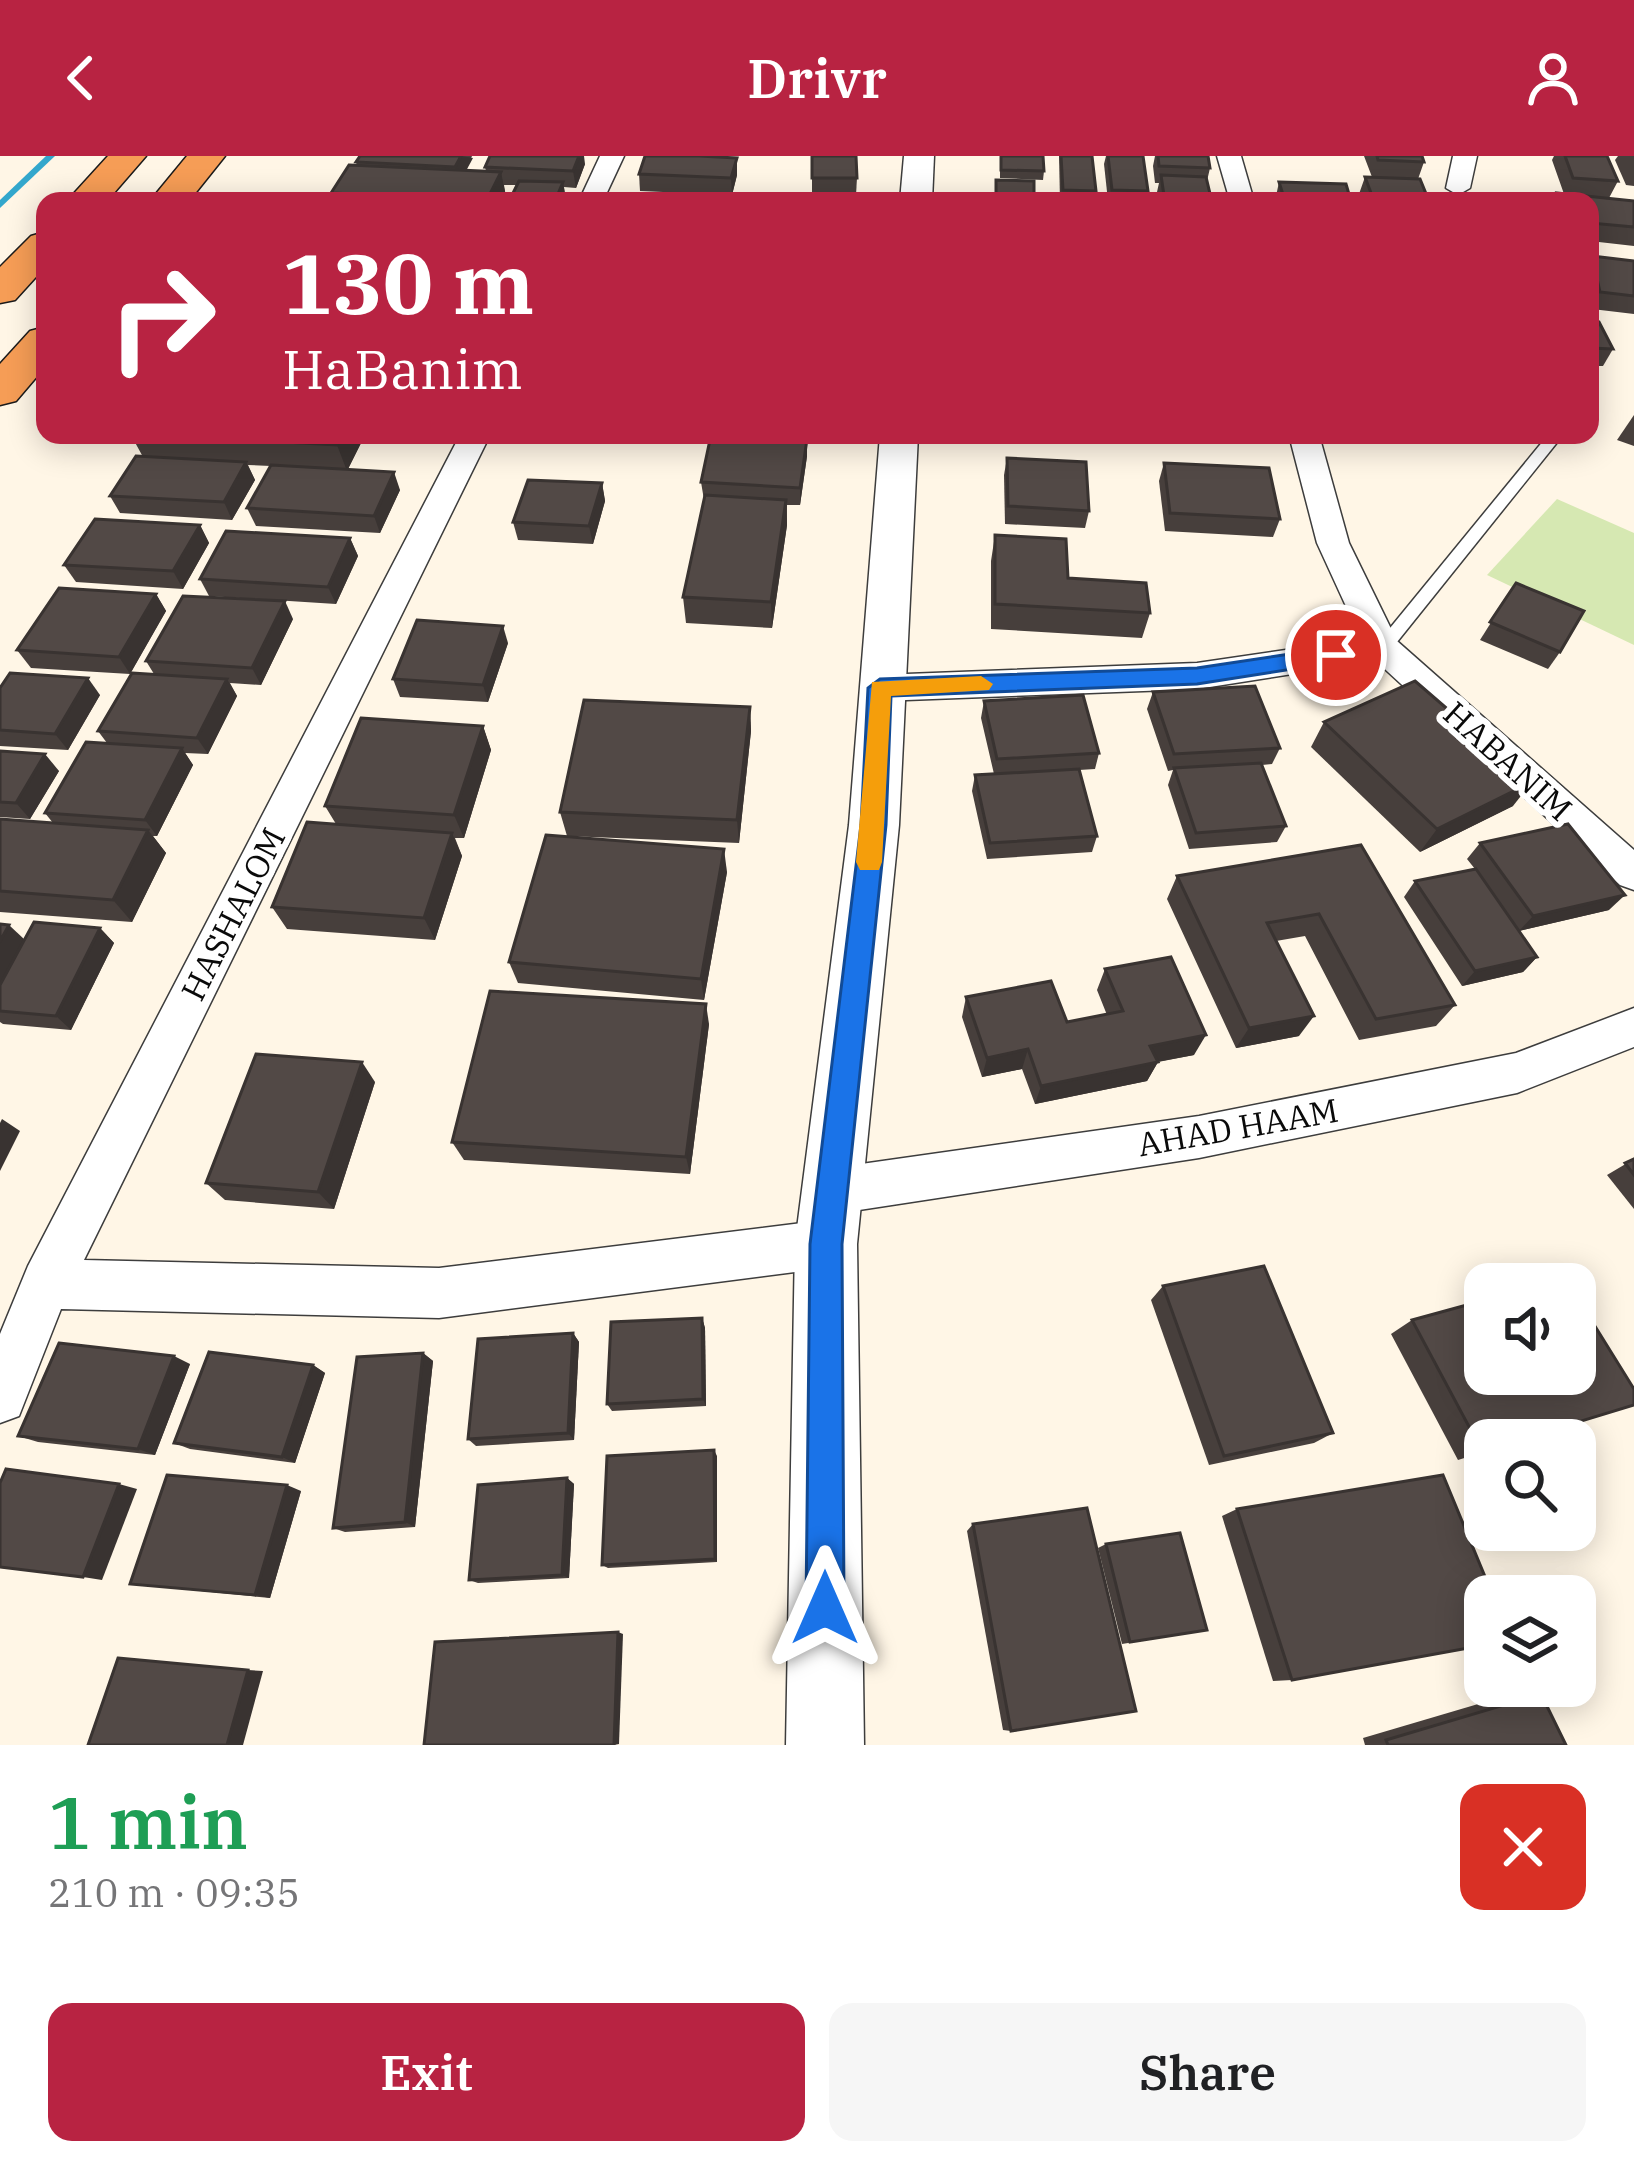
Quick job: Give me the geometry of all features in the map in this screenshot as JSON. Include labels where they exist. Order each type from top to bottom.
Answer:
[{"type":"highway","points":[[94,192],[128,156]]},
{"type":"highway","points":[[177,192],[207,156]]},
{"type":"highway","points":[[0,292],[36,254]]},
{"type":"highway","points":[[0,381],[36,346]]},
{"type":"highway","points":[[0,391],[36,348]]},
{"type":"street","points":[[595,192],[612,156]]},
{"type":"street","points":[[917,192],[919,156]]},
{"type":"street","points":[[1229,156],[1239,192]]},
{"type":"street","points":[[1458,188],[1466,156]]},
{"type":"street","name":"HASHALOM","points":[[0,1397],[46,1284],[470,444]]},
{"type":"street","points":[[824,1745],[830,1218],[874,825],[897,444]]},
{"type":"street","name":"HABANIM","points":[[1306,444],[1333,542],[1382,648],[1634,874]]},
{"type":"street","points":[[880,688],[1197,676],[1382,648]]},
{"type":"street","name":"AHAD HAAM","points":[[46,1284],[439,1293],[830,1218],[1517,1073],[1634,1027]]},
{"type":"lane","points":[[1382,648],[1549,444]]},
{"type":"green space","points":[[1557,499],[1634,533],[1634,645],[1487,575]]},
{"type":"building","points":[[360,156],[461,156],[455,167],[356,162]]},
{"type":"building","points":[[490,156],[579,156],[573,171],[485,167]]},
{"type":"building","points":[[645,156],[737,158],[731,178],[639,174]]},
{"type":"building","points":[[812,156],[856,156],[857,178],[812,178]]},
{"type":"building","points":[[1001,156],[1043,156],[1044,171],[1001,170]]},
{"type":"building","points":[[1061,156],[1092,156],[1096,191],[1063,190]]},
{"type":"building","points":[[1108,156],[1143,156],[1148,191],[1112,190]]},
{"type":"building","points":[[1158,156],[1208,156],[1210,168],[1159,166]]},
{"type":"building","points":[[1377,156],[1422,156],[1424,162],[1378,160]]},
{"type":"building","points":[[1565,156],[1607,156],[1618,181],[1573,178]]},
{"type":"building","points":[[349,165],[501,172],[491,192],[332,192]]},
{"type":"building","points":[[1161,175],[1206,177],[1210,192],[1163,192]]},
{"type":"building","points":[[1365,177],[1420,179],[1425,192],[1371,192]]},
{"type":"building","points":[[996,180],[1034,181],[1034,192],[996,192]]},
{"type":"building","points":[[519,181],[563,182],[559,192],[514,192]]},
{"type":"building","points":[[1279,182],[1346,184],[1348,192],[1282,192]]},
{"type":"building","points":[[1599,197],[1634,201],[1634,227],[1599,224]]},
{"type":"building","points":[[1599,257],[1634,261],[1634,296],[1600,292]]},
{"type":"building","points":[[1599,322],[1613,349],[1599,348]]},
{"type":"building","points":[[709,444],[806,444],[800,488],[701,482]]},
{"type":"building","points":[[136,456],[246,462],[224,502],[110,496]]},
{"type":"building","points":[[1007,458],[1086,462],[1089,511],[1008,506]]},
{"type":"building","points":[[1164,463],[1269,468],[1280,519],[1170,513]]},
{"type":"building","points":[[271,465],[394,472],[374,516],[247,508]]},
{"type":"building","points":[[528,480],[602,483],[589,526],[513,522]]},
{"type":"building","points":[[705,495],[786,500],[771,602],[683,597]]},
{"type":"building","points":[[95,519],[200,525],[173,571],[64,565]]},
{"type":"building","points":[[226,531],[350,538],[328,587],[200,579]]},
{"type":"building","points":[[995,535],[1066,539],[1068,578],[1146,583],[1150,613],[995,604]]},
{"type":"building","points":[[1516,583],[1584,611],[1560,652],[1490,622]]},
{"type":"building","points":[[59,588],[156,594],[119,657],[17,650]]},
{"type":"building","points":[[183,596],[285,601],[252,668],[146,661]]},
{"type":"building","points":[[417,620],[503,626],[483,685],[393,679]]},
{"type":"building","points":[[10,673],[88,678],[55,734],[0,730],[0,688]]},
{"type":"building","points":[[132,673],[227,679],[197,738],[98,731]]},
{"type":"building","points":[[1415,681],[1532,782],[1437,829],[1324,722]]},
{"type":"building","points":[[1255,686],[1280,748],[1174,754],[1153,692]]},
{"type":"building","points":[[1083,695],[1099,753],[997,759],[984,701]]},
{"type":"building","points":[[584,700],[750,707],[737,820],[560,812]]},
{"type":"building","points":[[361,718],[483,726],[454,815],[325,806]]},
{"type":"building","points":[[86,742],[182,748],[145,820],[45,813]]},
{"type":"building","points":[[0,751],[45,754],[16,803],[0,802]]},
{"type":"building","points":[[1261,763],[1286,826],[1196,833],[1174,768]]},
{"type":"building","points":[[1079,769],[1097,836],[990,843],[975,775]]},
{"type":"building","points":[[0,819],[148,830],[113,900],[0,891]]},
{"type":"building","points":[[307,822],[452,833],[424,918],[272,907]]},
{"type":"building","points":[[1568,824],[1625,895],[1533,916],[1480,843]]},
{"type":"building","points":[[546,835],[724,849],[701,979],[509,962]]},
{"type":"building","points":[[1361,845],[1455,1005],[1376,1019],[1319,914],[1267,923],[1314,1016],[1249,1028],[1177,876]]},
{"type":"building","points":[[1476,869],[1537,957],[1475,971],[1415,881]]},
{"type":"building","points":[[34,922],[100,928],[56,1016],[0,1011],[0,985]]},
{"type":"building","points":[[1171,957],[1206,1035],[1150,1046],[1158,1062],[1041,1086],[1028,1049],[987,1058],[966,997],[1051,981],[1067,1022],[1123,1011],[1105,969]]},
{"type":"building","points":[[490,991],[706,1004],[686,1157],[452,1142]]},
{"type":"building","points":[[256,1054],[362,1062],[318,1192],[206,1183]]},
{"type":"building","points":[[1264,1266],[1333,1433],[1224,1456],[1163,1286]]},
{"type":"building","points":[[1464,1306],[1464,1395],[1596,1395],[1596,1328],[1634,1389],[1634,1405],[1588,1419],[1465,1419],[1412,1320]]},
{"type":"building","points":[[702,1318],[703,1399],[607,1404],[611,1322]]},
{"type":"building","points":[[573,1333],[568,1433],[468,1439],[478,1339]]},
{"type":"building","points":[[59,1343],[174,1356],[138,1449],[18,1436]]},
{"type":"building","points":[[209,1352],[313,1365],[282,1457],[174,1443]]},
{"type":"building","points":[[423,1353],[405,1522],[333,1528],[357,1357]]},
{"type":"building","points":[[714,1450],[715,1559],[602,1565],[607,1456]]},
{"type":"building","points":[[6,1469],[119,1484],[83,1577],[0,1567],[0,1483]]},
{"type":"building","points":[[167,1475],[287,1485],[255,1595],[130,1584]]},
{"type":"building","points":[[1443,1475],[1464,1526],[1464,1551],[1474,1551],[1484,1575],[1464,1575],[1464,1649],[1292,1680],[1237,1509]]},
{"type":"building","points":[[567,1478],[562,1575],[469,1580],[478,1485]]},
{"type":"building","points":[[1087,1508],[1136,1711],[1011,1731],[973,1524]]},
{"type":"building","points":[[1180,1533],[1207,1630],[1130,1642],[1106,1544]]},
{"type":"building","points":[[618,1632],[614,1745],[424,1745],[435,1642]]},
{"type":"building","points":[[118,1658],[248,1670],[227,1745],[88,1745]]},
{"type":"building","points":[[1497,1707],[1547,1707],[1566,1745],[1388,1745],[1386,1740]]},
{"type":"waterway","points":[[0,205],[51,156]]},
{"type":"slow traffic","points":[[869,862],[880,688],[981,684]]},
{"type":"route","points":[[825,1608],[826,1244],[874,825],[880,688],[1197,676],[1336,655]]}]
